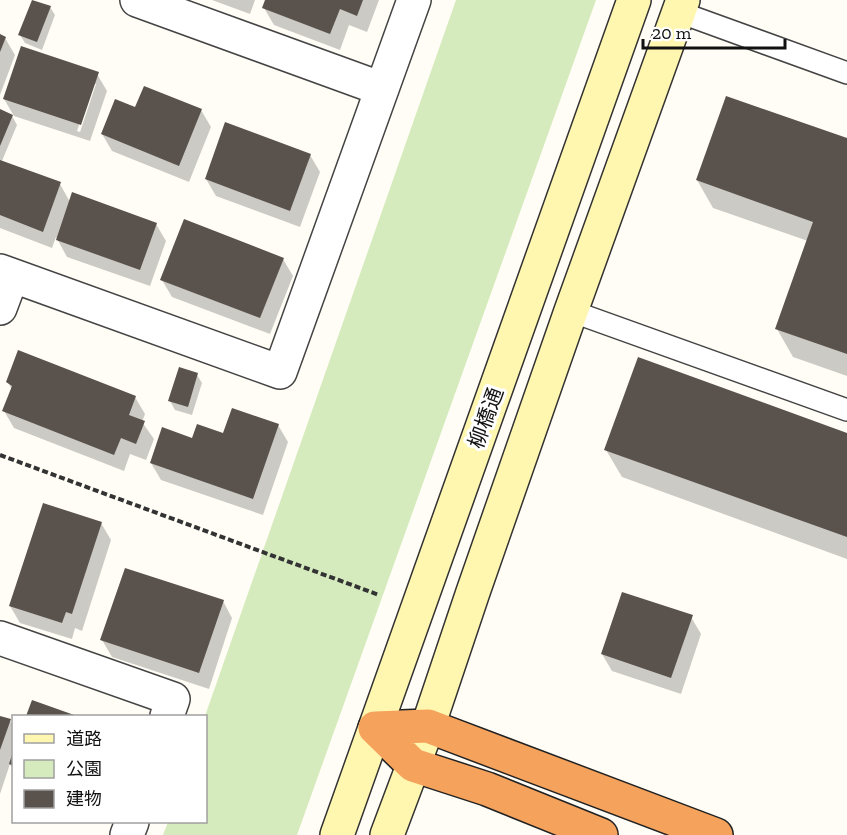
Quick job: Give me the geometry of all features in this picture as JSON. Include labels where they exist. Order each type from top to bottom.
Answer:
[{"type":"highway","points":[[375,728],[428,726],[716,835]]},
{"type":"highway","points":[[375,728],[413,765],[487,789],[601,835]]},
{"type":"street","points":[[137,0],[382,89]]},
{"type":"street","points":[[0,308],[6,274],[280,372],[414,0]]},
{"type":"street","name":"柳橋通","points":[[337,835],[634,0]]},
{"type":"street","name":"柳橋通","points":[[387,835],[428,726],[570,310],[681,6]]},
{"type":"street","points":[[0,638],[173,699],[168,715]]},
{"type":"lane","points":[[681,6],[847,73]]},
{"type":"lane","points":[[570,310],[847,410]]},
{"type":"path","points":[[0,454],[379,595]]},
{"type":"green space","points":[[456,0],[596,0],[297,835],[163,835],[168,823],[207,823],[205,715]]},
{"type":"building","points":[[32,0],[51,6],[37,42],[18,35]]},
{"type":"building","points":[[265,0],[363,0],[357,16],[340,9],[330,34],[262,8]]},
{"type":"building","points":[[0,34],[6,37],[0,52]]},
{"type":"building","points":[[21,46],[99,72],[81,125],[3,99]]},
{"type":"building","points":[[144,86],[202,109],[179,166],[101,134],[115,99],[135,107]]},
{"type":"building","points":[[726,96],[847,138],[847,354],[775,329],[813,222],[696,180]]},
{"type":"building","points":[[0,109],[13,115],[0,146]]},
{"type":"building","points":[[225,122],[311,154],[290,211],[205,179]]},
{"type":"building","points":[[0,160],[61,182],[43,232],[0,215]]},
{"type":"building","points":[[72,192],[157,223],[140,270],[56,240]]},
{"type":"building","points":[[184,219],[284,258],[260,318],[160,280]]},
{"type":"building","points":[[18,350],[136,396],[129,415],[145,421],[136,444],[121,438],[114,455],[2,411],[12,386],[6,382]]},
{"type":"building","points":[[638,357],[847,433],[847,537],[604,450]]},
{"type":"building","points":[[179,367],[198,373],[188,407],[168,401]]},
{"type":"building","points":[[232,408],[279,424],[253,499],[150,463],[162,427],[192,438],[197,424],[223,433]]},
{"type":"building","points":[[43,503],[102,522],[72,614],[66,612],[62,623],[9,606]]},
{"type":"building","points":[[125,568],[224,600],[199,673],[100,640]]},
{"type":"building","points":[[622,592],[693,615],[671,678],[601,654]]},
{"type":"building","points":[[32,700],[74,715],[26,715]]},
{"type":"building","points":[[0,716],[11,719],[0,750]]}]
